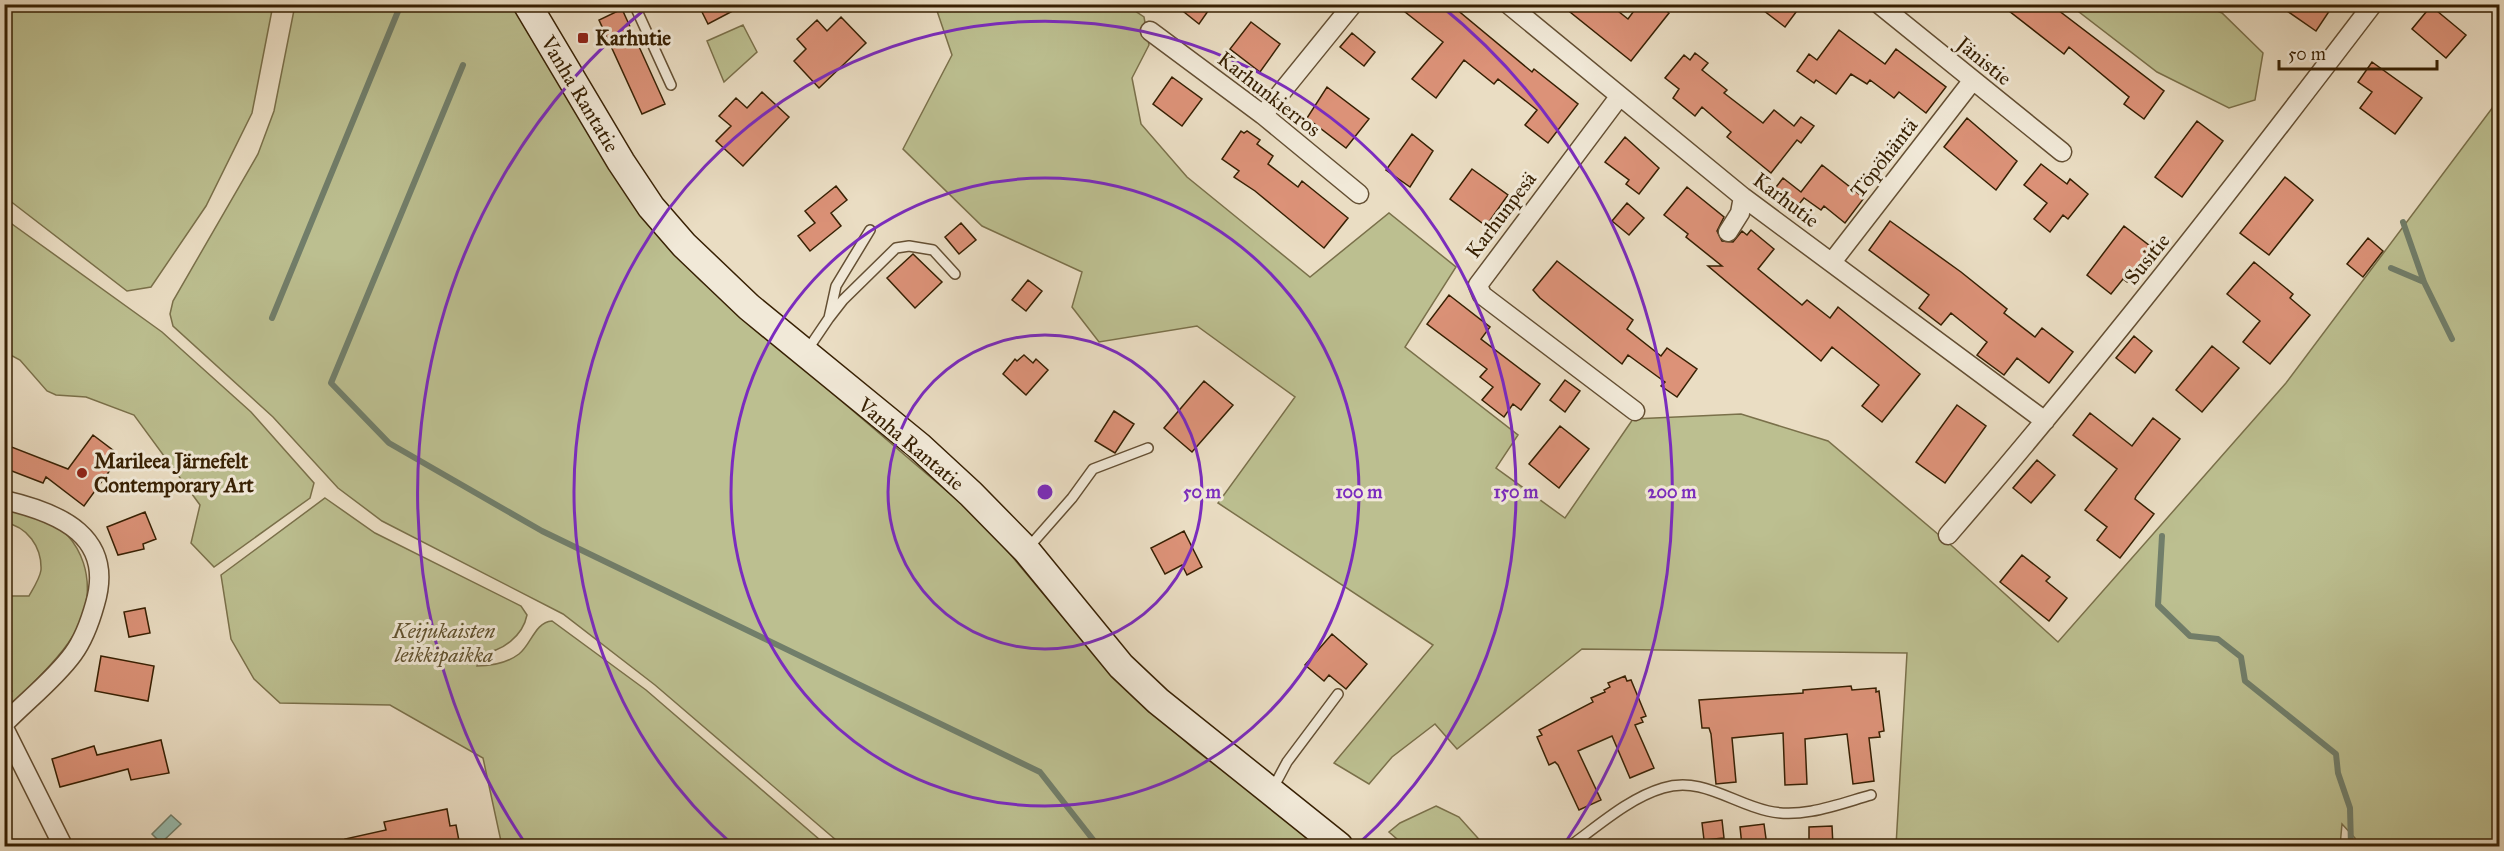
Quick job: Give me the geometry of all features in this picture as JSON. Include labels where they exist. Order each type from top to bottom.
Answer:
[{"type":"main road","name":"Vanha Rantatie","points":[[527,4],[591,114],[651,207],[717,279],[919,446],[1026,550],[1121,666],[1217,750],[1272,790],[1340,846]]},
{"type":"street","points":[[1263,115],[1353,4]]},
{"type":"street","name":"Karhutie","points":[[1508,4],[1743,197],[2045,421]]},
{"type":"street","name":"Jänistie","points":[[1879,4],[2062,152]]},
{"type":"street","name":"Susitie","points":[[1948,535],[2045,421],[2256,158],[2373,4]]},
{"type":"street","name":"Karhunkierros","points":[[1150,32],[1263,115],[1359,194]]},
{"type":"street","name":"Töpöhäntä","points":[[1832,262],[1973,80]]},
{"type":"street","name":"Karhunpesä","points":[[1619,97],[1478,285],[1482,295],[1635,411]]},
{"type":"street","points":[[1728,232],[1740,213],[1743,197]]},
{"type":"street","points":[[4,500],[28,505],[71,524],[91,543],[100,565],[99,592],[88,628],[72,656],[4,726],[63,846]]},
{"type":"lane","points":[[634,4],[671,85]]},
{"type":"lane","points":[[829,318],[836,286],[870,230]]},
{"type":"lane","points":[[805,354],[843,300],[897,248],[909,246],[933,249],[955,274]]},
{"type":"lane","points":[[1026,550],[1072,498],[1093,469],[1148,448]]},
{"type":"lane","points":[[1272,790],[1287,762],[1338,694]]},
{"type":"lane","points":[[1570,846],[1630,804],[1663,788],[1695,785],[1769,812],[1808,812],[1871,795]]},
{"type":"green space","points":[[4,5],[273,5],[252,113],[206,206],[151,287],[127,291],[5,197]]},
{"type":"green space","points":[[295,5],[513,5],[599,149],[656,231],[700,280],[983,522],[1114,678],[1194,749],[1264,802],[1316,846],[843,846],[655,685],[563,614],[382,521],[338,488],[273,417],[173,326],[170,314],[173,301],[258,154],[274,111]]},
{"type":"green space","points":[[935,5],[1126,5],[1144,17],[1149,45],[1132,78],[1141,124],[1187,177],[1310,277],[1389,213],[1456,267],[1405,347],[1518,435],[1496,468],[1565,518],[1633,419],[1741,414],[1828,441],[1952,546],[2058,642],[2286,383],[2499,99],[2499,846],[2356,846],[2355,838],[2342,824],[2340,846],[1896,846],[1907,653],[1582,649],[1457,749],[1435,724],[1392,757],[1369,784],[1334,763],[1433,645],[1218,503],[1295,397],[1197,326],[1099,342],[1072,307],[1082,272],[982,226],[903,149],[952,55]]},
{"type":"green space","points":[[2070,5],[2203,5],[2222,13],[2263,53],[2255,100],[2229,108],[2157,72]]},
{"type":"green space","points":[[743,25],[757,52],[724,82],[707,41]]},
{"type":"green space","points":[[5,219],[162,332],[251,412],[314,483],[310,498],[214,567],[191,543],[200,505],[134,415],[86,397],[56,395],[47,391],[20,360],[5,352]]},
{"type":"green space","name":"Keijukaisten leikkipaikka","points":[[325,498],[375,533],[521,606],[527,615],[516,636],[504,646],[481,653],[477,666],[499,663],[519,654],[541,625],[552,621],[646,690],[827,846],[502,846],[483,758],[390,705],[280,703],[254,679],[231,639],[221,575]]},
{"type":"green space","points":[[5,507],[40,516],[55,524],[67,535],[77,548],[83,563],[87,579],[87,595],[78,627],[65,648],[13,704],[5,706],[5,697],[12,691],[5,680],[5,596],[29,596],[38,580],[41,562],[32,539],[20,528],[5,523]]},
{"type":"green space","points":[[1436,806],[1459,817],[1485,846],[1405,846],[1389,832],[1400,823]]},
{"type":"water","points":[[171,815],[181,824],[161,843],[152,834]]},
{"type":"building","points":[[698,4],[746,4],[708,24]]},
{"type":"building","points":[[1174,4],[1213,4],[1199,24]]},
{"type":"building","points":[[1395,4],[1450,4],[1532,72],[1534,69],[1578,104],[1548,143],[1525,125],[1537,110],[1498,79],[1494,84],[1464,60],[1436,98],[1412,79],[1443,42]]},
{"type":"building","points":[[1560,4],[1609,4],[1628,19],[1639,4],[1658,4],[1669,13],[1631,61]]},
{"type":"building","points":[[1755,4],[1802,4],[1785,27]]},
{"type":"building","points":[[2000,4],[2050,4],[2164,91],[2144,119],[2124,104],[2129,97],[2069,47],[2064,54]]},
{"type":"building","points":[[2277,4],[2334,4],[2316,31]]},
{"type":"building","points":[[2431,6],[2466,35],[2446,58],[2412,29]]},
{"type":"building","points":[[622,9],[665,104],[642,114],[599,20]]},
{"type":"building","points":[[841,17],[866,43],[819,88],[794,61],[806,49],[797,39],[817,20],[827,31]]},
{"type":"building","points":[[1251,22],[1280,44],[1260,72],[1230,49]]},
{"type":"building","points":[[1839,30],[1885,64],[1896,49],[1946,87],[1926,113],[1899,92],[1894,98],[1870,80],[1867,84],[1851,74],[1836,94],[1816,80],[1814,83],[1797,71],[1809,54],[1817,60]]},
{"type":"building","points":[[1352,33],[1375,52],[1364,66],[1340,47]]},
{"type":"building","points":[[1695,53],[1708,63],[1702,70],[1727,90],[1724,93],[1763,123],[1774,110],[1794,126],[1801,117],[1814,126],[1801,143],[1797,140],[1771,173],[1727,137],[1731,132],[1702,107],[1695,116],[1673,98],[1679,89],[1665,78],[1684,55],[1690,60]]},
{"type":"building","points":[[2372,62],[2422,98],[2395,134],[2360,108],[2372,92],[2358,82]]},
{"type":"building","points":[[1172,77],[1202,99],[1182,126],[1153,104]]},
{"type":"building","points":[[1327,87],[1369,119],[1346,148],[1307,118]]},
{"type":"building","points":[[762,92],[789,117],[743,166],[716,141],[731,126],[719,116],[736,98],[747,108]]},
{"type":"building","points":[[1967,118],[2017,161],[1996,190],[1944,147]]},
{"type":"building","points":[[2197,121],[2223,141],[2182,197],[2155,177]]},
{"type":"building","points":[[1241,131],[1244,133],[1247,131],[1260,140],[1257,144],[1273,156],[1268,164],[1298,187],[1302,181],[1348,218],[1324,248],[1255,191],[1234,177],[1239,171],[1222,159]]},
{"type":"building","points":[[1412,134],[1433,151],[1410,187],[1386,170]]},
{"type":"building","points":[[1625,137],[1659,168],[1639,194],[1626,184],[1629,180],[1605,162]]},
{"type":"building","points":[[2041,164],[2067,184],[2070,179],[2088,194],[2068,219],[2063,215],[2050,232],[2034,219],[2047,203],[2024,185]]},
{"type":"building","points":[[1822,165],[1864,198],[1845,223],[1824,206],[1821,210],[1804,198],[1795,209],[1773,191],[1783,178],[1801,192]]},
{"type":"building","points":[[1472,169],[1508,195],[1486,226],[1450,199]]},
{"type":"building","points":[[2285,177],[2313,200],[2269,255],[2240,233]]},
{"type":"building","points":[[836,186],[847,200],[831,213],[841,226],[810,251],[798,236],[815,223],[805,211]]},
{"type":"building","points":[[1687,187],[1724,217],[1717,231],[1722,241],[1733,242],[1742,231],[1747,235],[1751,230],[1774,249],[1758,269],[1802,305],[1807,300],[1830,318],[1838,307],[1920,374],[1882,422],[1862,406],[1879,385],[1832,347],[1821,361],[1708,266],[1722,266],[1686,237],[1688,234],[1664,215]]},
{"type":"building","points":[[1627,203],[1644,218],[1629,235],[1612,221]]},
{"type":"building","points":[[1890,221],[1961,272],[2007,309],[2004,313],[2035,337],[2042,328],[2073,352],[2049,383],[2017,358],[2004,375],[1977,355],[1987,342],[1951,313],[1941,325],[1919,308],[1929,295],[1869,250]]},
{"type":"building","points":[[961,223],[976,240],[959,254],[945,237]]},
{"type":"building","points":[[2124,226],[2150,246],[2127,282],[2123,279],[2111,294],[2087,275]]},
{"type":"building","points":[[2368,238],[2383,251],[2363,277],[2347,264]]},
{"type":"building","points":[[913,254],[942,282],[915,308],[887,278]]},
{"type":"building","points":[[1557,261],[1633,320],[1627,329],[1661,356],[1667,348],[1697,369],[1677,397],[1661,386],[1665,382],[1628,355],[1622,364],[1540,298],[1533,290]]},
{"type":"building","points":[[2254,262],[2293,294],[2290,298],[2310,315],[2270,364],[2243,342],[2260,321],[2227,294]]},
{"type":"building","points":[[1028,280],[1042,291],[1026,311],[1012,300]]},
{"type":"building","points":[[1449,295],[1490,327],[1481,339],[1540,384],[1521,410],[1513,404],[1504,417],[1482,400],[1493,387],[1480,377],[1487,369],[1427,324]]},
{"type":"building","points":[[2134,336],[2152,351],[2135,373],[2116,358]]},
{"type":"building","points":[[2212,346],[2239,368],[2202,412],[2176,390]]},
{"type":"building","points":[[1024,355],[1033,363],[1036,359],[1048,370],[1026,395],[1003,374],[1015,359],[1017,361]]},
{"type":"building","points":[[1565,380],[1580,391],[1565,412],[1550,400]]},
{"type":"building","points":[[1204,381],[1233,405],[1192,452],[1164,428]]},
{"type":"building","points":[[1957,405],[1986,426],[1945,483],[1916,462]]},
{"type":"building","points":[[1114,411],[1134,424],[1115,453],[1095,441]]},
{"type":"building","points":[[2090,413],[2132,446],[2153,418],[2180,439],[2136,496],[2135,499],[2154,514],[2120,558],[2097,540],[2107,527],[2085,510],[2117,469],[2073,435]]},
{"type":"building","points":[[1560,426],[1589,449],[1559,488],[1529,464]]},
{"type":"building","points":[[93,435],[114,451],[109,458],[116,462],[84,506],[46,477],[43,483],[4,468],[4,444],[68,469]]},
{"type":"building","points":[[2037,460],[2055,475],[2031,503],[2013,488]]},
{"type":"building","points":[[145,512],[156,539],[143,544],[144,549],[118,555],[107,527]]},
{"type":"building","points":[[1184,531],[1202,567],[1187,575],[1182,565],[1165,574],[1151,548]]},
{"type":"building","points":[[2022,555],[2050,577],[2046,581],[2067,598],[2049,621],[2000,582]]},
{"type":"building","points":[[145,608],[150,633],[129,637],[124,612]]},
{"type":"building","points":[[1332,634],[1367,664],[1346,689],[1329,675],[1324,681],[1305,665]]},
{"type":"building","points":[[101,656],[154,666],[148,701],[95,691]]},
{"type":"building","points":[[1625,676],[1627,681],[1631,680],[1646,716],[1641,718],[1643,722],[1635,725],[1654,768],[1630,778],[1612,736],[1578,751],[1601,800],[1579,810],[1558,765],[1555,762],[1549,765],[1537,737],[1542,735],[1539,730],[1593,702],[1591,698],[1605,692],[1604,690],[1610,687],[1608,683]]},
{"type":"building","points":[[1851,686],[1852,690],[1876,688],[1876,692],[1879,691],[1884,731],[1879,732],[1880,737],[1869,738],[1874,781],[1853,784],[1847,734],[1805,739],[1807,784],[1785,785],[1783,733],[1732,738],[1736,782],[1716,784],[1711,734],[1709,728],[1702,728],[1699,700],[1803,693],[1803,690]]},
{"type":"building","points":[[161,740],[169,773],[131,780],[128,769],[60,787],[52,759],[94,746],[97,755]]},
{"type":"building","points":[[447,809],[450,826],[456,825],[460,846],[346,846],[345,839],[386,830],[384,822]]},
{"type":"building","points":[[1722,820],[1724,838],[1704,840],[1702,823]]},
{"type":"building","points":[[1764,824],[1767,846],[1742,846],[1740,827]]},
{"type":"building","points":[[1832,826],[1833,846],[1809,846],[1809,827]]},
{"type":"waterway","points":[[272,318],[401,4]]},
{"type":"waterway","points":[[463,65],[331,383],[389,443],[542,531],[1040,772],[1098,846]]},
{"type":"waterway","points":[[2403,222],[2424,282],[2452,339]]},
{"type":"waterway","points":[[2391,268],[2424,282]]},
{"type":"waterway","points":[[2162,536],[2158,605],[2190,636],[2218,639],[2241,657],[2245,681],[2336,754],[2338,773],[2350,808],[2351,846]]},
{"type":"place","name":"Karhutie","points":[[583,38]]},
{"type":"place","name":"Marileea Järnefelt Contemporary Art","points":[[82,473]]}]
